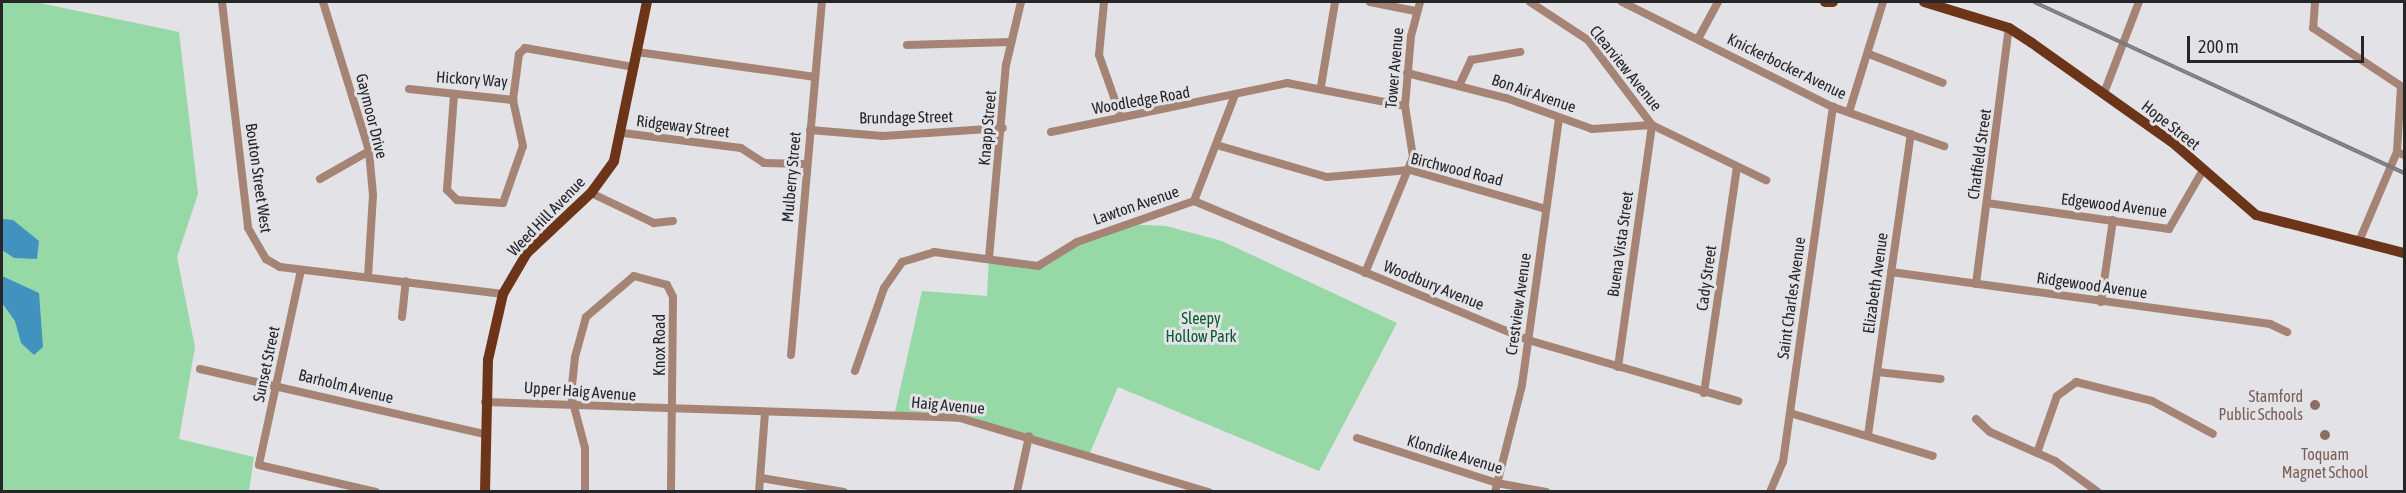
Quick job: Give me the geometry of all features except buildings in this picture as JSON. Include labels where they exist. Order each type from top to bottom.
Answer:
[{"type":"main road","name":"Weed Hill Avenue","points":[[485,492],[485,402],[502,294],[527,253],[591,193],[614,161],[623,134],[646,2]]},
{"type":"main road","points":[[1826,2],[1833,2]]},
{"type":"main road","name":"Hope Street","points":[[1924,2],[2009,28],[2104,93],[2203,170],[2234,200],[2265,219],[2360,239],[2404,253]]},
{"type":"street","name":"Bouton Street West","points":[[222,2],[248,228],[266,260],[301,270],[502,294]]},
{"type":"street","name":"Gaymoor Drive","points":[[323,2],[369,151],[373,195],[368,277]]},
{"type":"street","name":"Mulberry Street","points":[[791,355],[822,2]]},
{"type":"street","name":"Knapp Street","points":[[989,258],[1011,42],[1021,2]]},
{"type":"street","points":[[1104,2],[1099,55],[1121,117]]},
{"type":"street","points":[[1322,86],[1335,2]]},
{"type":"street","points":[[1370,2],[1415,11]]},
{"type":"street","name":"Tower Avenue","points":[[1365,273],[1410,170],[1413,150],[1405,106],[1415,11],[1420,2]]},
{"type":"street","name":"Clearview Avenue","points":[[1530,2],[1588,40],[1652,125],[1766,180]]},
{"type":"street","name":"Knickerbocker Avenue","points":[[1622,2],[1833,107],[1944,146]]},
{"type":"street","points":[[1698,39],[1718,2]]},
{"type":"street","points":[[1849,112],[1869,54],[1883,2]]},
{"type":"street","points":[[2104,93],[2139,2]]},
{"type":"street","points":[[2315,2],[2313,28],[2401,86],[2401,154],[2360,239]]},
{"type":"street","name":"Chatfield Street","points":[[1976,284],[2009,28]]},
{"type":"street","points":[[907,45],[1011,42]]},
{"type":"street","name":"Hickory Way","points":[[409,89],[513,100],[519,54],[525,48],[634,66]]},
{"type":"street","points":[[637,52],[815,77]]},
{"type":"street","points":[[1459,86],[1471,60],[1520,52]]},
{"type":"street","points":[[1869,54],[1943,82]]},
{"type":"street","name":"Bon Air Avenue","points":[[1407,74],[1459,86],[1559,118],[1608,130],[1652,125]]},
{"type":"street","points":[[1235,95],[1287,83],[1322,86],[1405,106]]},
{"type":"street","points":[[454,95],[447,190],[457,200],[503,203],[523,146],[513,100]]},
{"type":"street","name":"Woodledge Road","points":[[1051,132],[1235,95]]},
{"type":"street","name":"Lawton Avenue","points":[[855,371],[895,268],[934,252],[1038,266],[1077,242],[1194,201],[1220,146],[1235,95]]},
{"type":"street","name":"Saint Charles Avenue","points":[[1770,492],[1783,462],[1833,107]]},
{"type":"street","name":"Crestview Avenue","points":[[1496,487],[1528,340],[1559,118]]},
{"type":"street","name":"Buena Vista Street","points":[[1618,367],[1652,125]]},
{"type":"street","name":"Brundage Street","points":[[810,130],[883,136],[1003,128]]},
{"type":"street","name":"Ridgeway Street","points":[[623,134],[741,148],[764,163],[806,164]]},
{"type":"street","name":"Elizabeth Avenue","points":[[1868,435],[1911,134]]},
{"type":"street","name":"Birchwood Road","points":[[1220,146],[1327,177],[1410,170],[1546,209]]},
{"type":"street","points":[[320,179],[369,151]]},
{"type":"street","name":"Cady Street","points":[[1704,393],[1737,167]]},
{"type":"street","name":"Edgewood Avenue","points":[[1987,203],[2172,228],[2203,170]]},
{"type":"street","points":[[591,193],[654,223],[673,221]]},
{"type":"street","name":"Woodbury Avenue","points":[[1194,201],[1528,340],[1704,393],[1738,401]]},
{"type":"street","points":[[2101,302],[2113,220]]},
{"type":"street","name":"Sunset Street","points":[[301,270],[259,465],[376,492]]},
{"type":"street","name":"Ridgewood Avenue","points":[[1891,272],[2270,324],[2287,332]]},
{"type":"street","name":"Knox Road","points":[[574,408],[575,357],[586,317],[634,276],[667,285],[674,297],[671,492]]},
{"type":"street","points":[[402,317],[406,281]]},
{"type":"street","name":"Barholm Avenue","points":[[200,369],[484,434]]},
{"type":"street","points":[[1878,372],[1941,379]]},
{"type":"street","points":[[2037,453],[2057,396],[2076,382],[2152,401],[2213,434]]},
{"type":"street","name":"Upper Haig Avenue","points":[[485,402],[674,412]]},
{"type":"street","points":[[574,408],[585,448],[585,492]]},
{"type":"street","name":"Haig Avenue","points":[[674,412],[765,412],[960,418],[1029,436],[1204,491]]},
{"type":"street","points":[[759,492],[765,412]]},
{"type":"street","points":[[1790,413],[1933,456]]},
{"type":"street","points":[[1976,419],[1990,432],[2037,453],[2098,492]]},
{"type":"street","points":[[1017,492],[1029,436]]},
{"type":"street","name":"Klondike Avenue","points":[[1357,438],[1496,487],[1546,492]]},
{"type":"street","points":[[761,478],[844,492]]},
{"type":"green space","points":[[2,2],[35,2],[179,32],[198,194],[177,257],[195,347],[179,439],[254,457],[249,491],[2,491]]},
{"type":"green space","name":"Sleepy Hollow Park","points":[[1124,224],[1166,226],[1222,241],[1397,323],[1319,471],[1118,387],[1089,455],[995,425],[894,416],[922,291],[987,296],[989,258],[1038,266],[1068,246]]},
{"type":"water","points":[[2,219],[13,220],[39,241],[37,259],[14,258],[2,250]]},
{"type":"water","points":[[2,276],[39,293],[43,347],[34,355],[21,343],[15,321],[2,303]]},
{"type":"railway","points":[[2034,2],[2404,173]]},
{"type":"place","name":"Stamford Public Schools","points":[[2315,405]]},
{"type":"place","name":"Toquam Magnet School","points":[[2325,435]]}]
